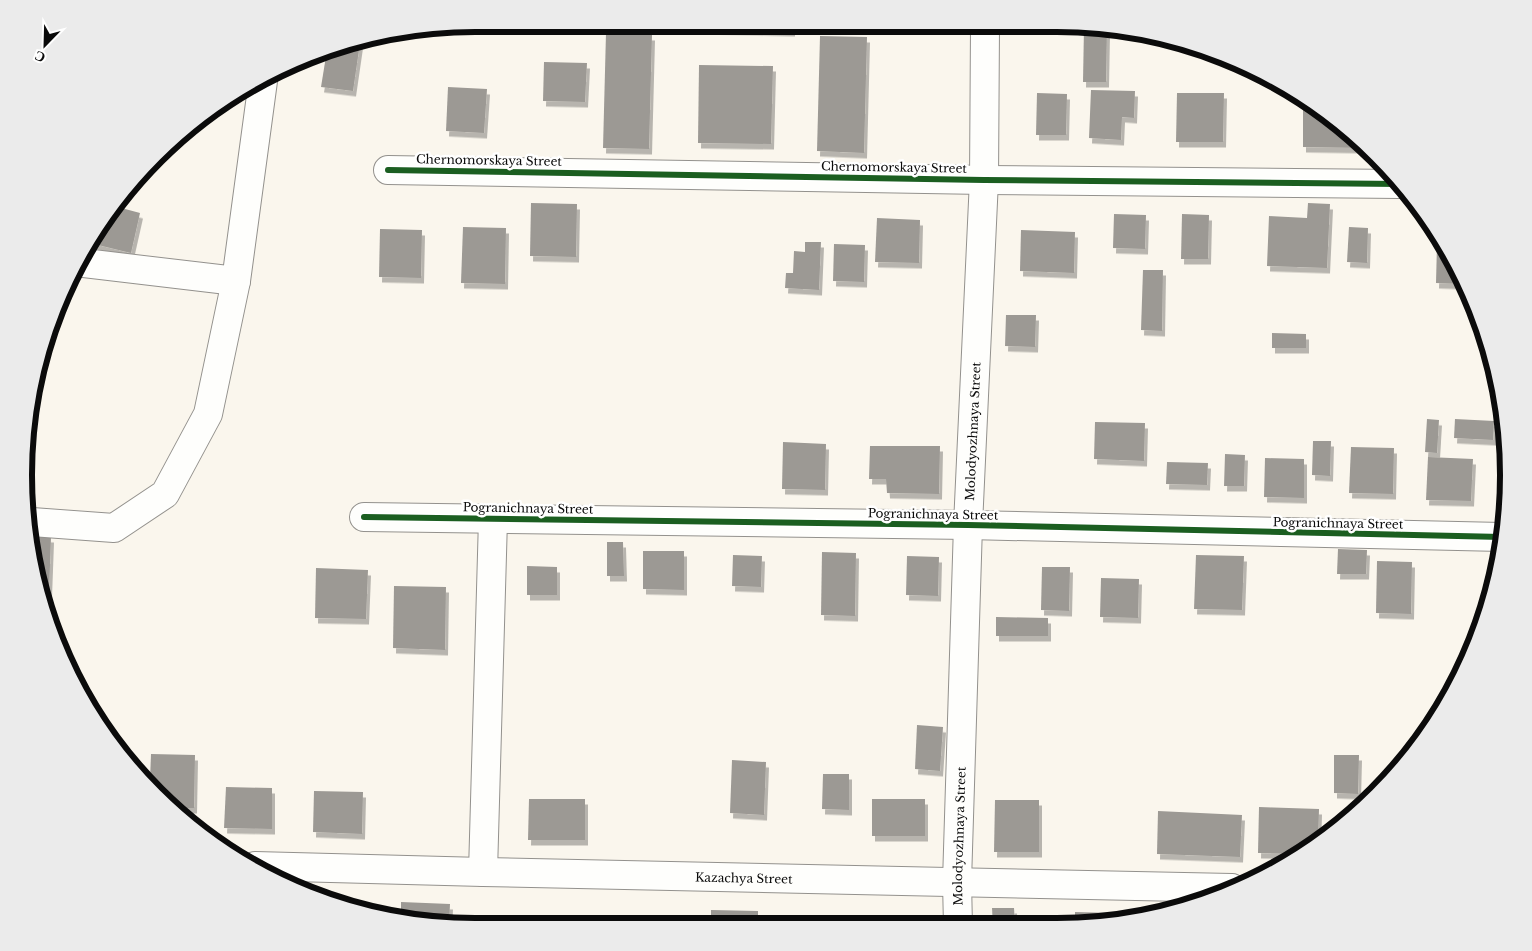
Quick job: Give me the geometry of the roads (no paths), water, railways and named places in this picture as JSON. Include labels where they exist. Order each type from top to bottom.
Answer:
[{"type":"street","name":"Molodyozhnaya Street","points":[[958,918],[957,882],[968,525],[984,180],[985,32]]},
{"type":"street","points":[[35,522],[114,528],[165,494],[208,414],[236,281],[262,88]]},
{"type":"street","name":"Chernomorskaya Street","points":[[388,170],[984,180],[1391,184]]},
{"type":"street","points":[[87,263],[236,281]]},
{"type":"street","name":"Pogranichnaya Street","points":[[364,517],[968,525],[1495,538]]},
{"type":"street","points":[[483,872],[493,518]]},
{"type":"street","name":"Kazachya Street","points":[[268,866],[1219,888]]}]
